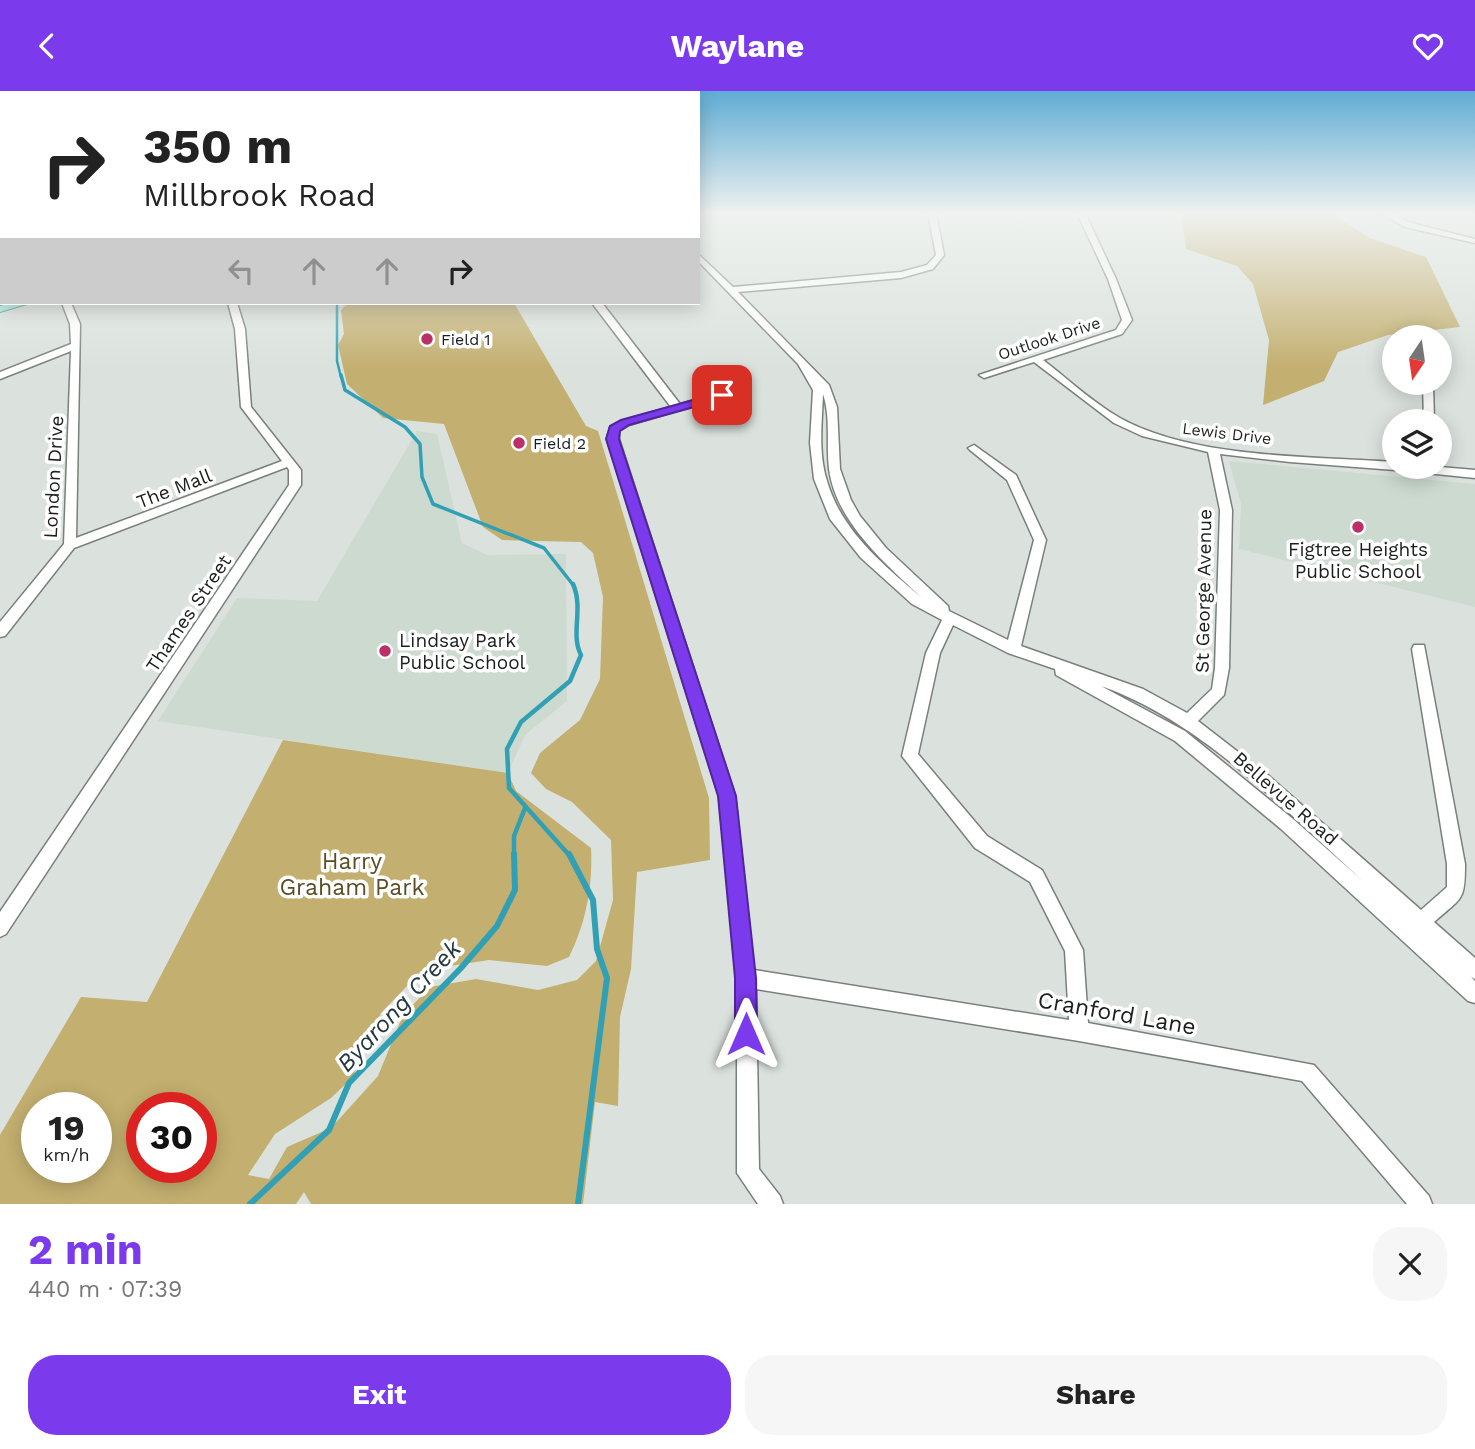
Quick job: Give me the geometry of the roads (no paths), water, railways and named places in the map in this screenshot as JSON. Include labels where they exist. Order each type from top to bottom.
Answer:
[{"type":"street","name":"Bellevue Road","points":[[707,265],[803,365],[818,390],[816,443],[820,479],[834,516],[865,555],[917,601],[1013,649],[1048,663],[1180,736],[1278,816],[1475,994]]},
{"type":"street","points":[[731,290],[901,275],[932,265]]},
{"type":"street","name":"Outlook Drive","points":[[984,375],[1119,332],[1127,320],[1105,265]]},
{"type":"street","name":"London Drive","points":[[0,632],[70,545],[76,345],[75,324],[68,305]]},
{"type":"street","name":"Thames Street","points":[[0,928],[294,488],[297,476],[289,461],[246,407],[240,329],[233,305]]},
{"type":"street","points":[[599,305],[677,408]]},
{"type":"street","points":[[0,376],[76,345]]},
{"type":"street","name":"Lewis Drive","points":[[1037,360],[1118,422],[1178,444],[1213,450],[1382,465]]},
{"type":"street","points":[[745,389],[625,422],[614,429],[613,439],[727,796],[746,978],[748,1173],[772,1204]]},
{"type":"street","points":[[974,448],[1012,478],[1040,540],[1013,649]]},
{"type":"street","name":"St George Avenue","points":[[1188,721],[1219,691],[1222,667],[1226,510],[1224,488],[1213,450]]},
{"type":"street","name":"The Mall","points":[[70,545],[289,461]]},
{"type":"street","points":[[1452,471],[1475,474]]},
{"type":"street","points":[[950,617],[933,653],[910,756],[981,842],[1036,876],[1074,950],[1079,1031]]},
{"type":"street","points":[[1419,649],[1456,864],[1456,891],[1422,921]]},
{"type":"street","name":"Bellevue Road","points":[[1048,663],[1088,673],[1138,693],[1188,721],[1263,781],[1475,970]]},
{"type":"street","name":"Cranford Lane","points":[[746,978],[1079,1031],[1307,1072],[1421,1204]]},
{"type":"waterway","name":"Byarong Creek","points":[[337,305],[337,361],[341,377]]},
{"type":"waterway","name":"Byarong Creek","points":[[341,375],[345,390],[405,427],[420,444],[422,477],[433,504],[544,548],[573,585]]},
{"type":"waterway","name":"Byarong Creek","points":[[570,856],[509,788],[507,749],[521,722],[570,681],[581,655],[577,639],[577,603],[573,585]]},
{"type":"waterway","name":"Byarong Creek","points":[[514,854],[514,836],[525,808]]},
{"type":"waterway","name":"Byarong Creek","points":[[250,1204],[329,1130],[349,1083],[461,968],[497,926],[515,890],[514,854]]},
{"type":"waterway","name":"Byarong Creek","points":[[569,854],[593,900],[597,949],[607,978],[578,1204]]},
{"type":"place","name":"Field 1","points":[[427,339]]},
{"type":"place","name":"Field 2","points":[[519,443]]},
{"type":"place","name":"Figtree Heights Public School","points":[[1358,527]]},
{"type":"place","name":"Lindsay Park Public School","points":[[385,651]]},
{"type":"park label","name":"Harry Graham Park","points":[[352,874]]}]
